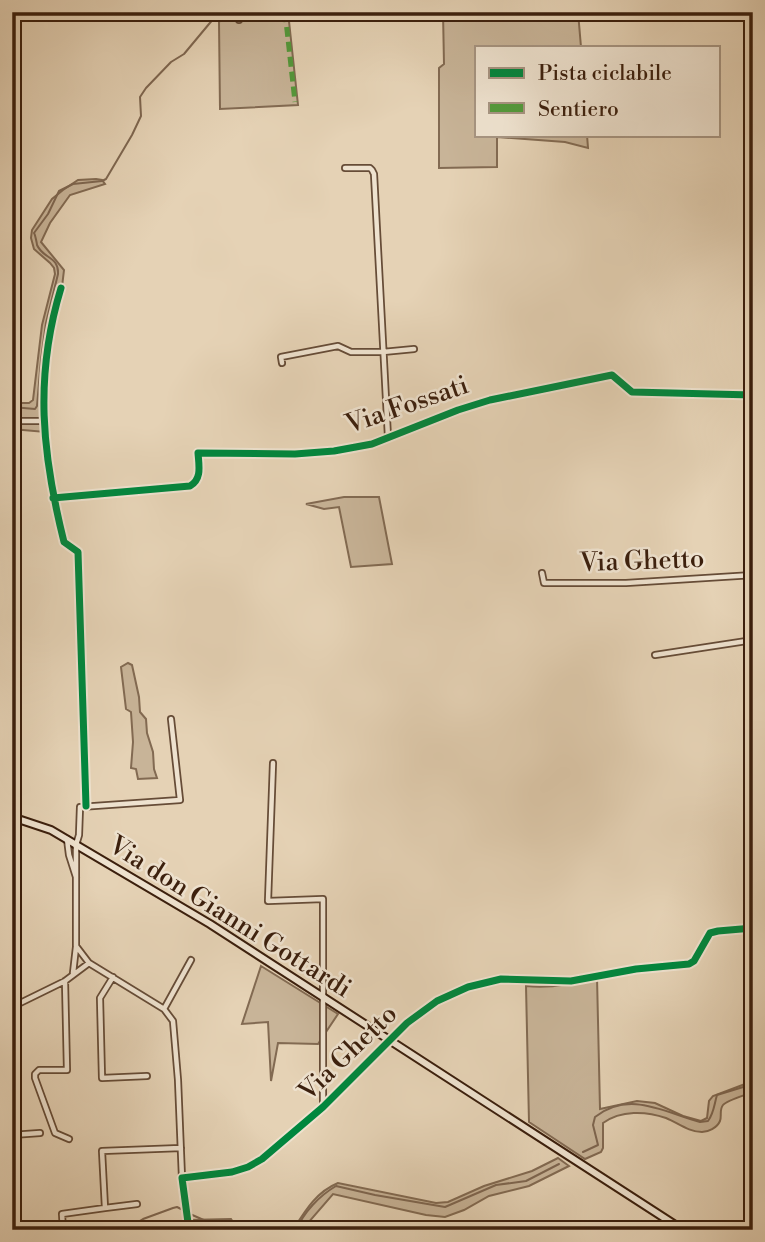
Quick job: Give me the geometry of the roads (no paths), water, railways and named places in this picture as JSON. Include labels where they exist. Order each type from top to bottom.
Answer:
[{"type":"main road","name":"Via don Gianni Gottardi","points":[[12,817],[67,839],[209,925],[683,1230]]},
{"type":"main road","name":"Via don Gianni Gottardi","points":[[645,1206],[677,1230]]},
{"type":"street","points":[[239,12],[239,20]]},
{"type":"street","name":"Via Fossati","points":[[345,168],[370,168],[374,174],[388,437]]},
{"type":"street","points":[[61,288],[46,360],[43,411],[53,498],[64,542],[78,552],[86,806]]},
{"type":"street","name":"Via Fossati","points":[[282,363],[281,357],[338,346],[351,352],[414,349]]},
{"type":"street","name":"Via Fossati","points":[[53,498],[190,486],[199,477],[198,453],[295,454],[372,444],[490,400],[612,375],[632,392],[753,395]]},
{"type":"street","points":[[12,421],[44,421]]},
{"type":"street","name":"Via Ghetto","points":[[542,573],[544,583],[626,583],[753,575]]},
{"type":"street","points":[[655,655],[753,640]]},
{"type":"street","points":[[73,975],[79,807],[180,800],[171,719]]},
{"type":"street","name":"Via Ghetto","points":[[273,763],[268,901],[323,899],[323,1107]]},
{"type":"street","points":[[67,839],[77,881]]},
{"type":"street","name":"Via Ghetto","points":[[182,1178],[232,1172],[262,1159],[323,1107],[407,1023],[437,1001],[468,987],[501,979],[571,981],[689,964],[694,961],[710,933],[753,928]]},
{"type":"street","points":[[76,946],[89,963],[164,1009],[173,1021],[182,1178],[189,1230]]},
{"type":"street","points":[[164,1009],[191,960]]},
{"type":"street","points":[[12,1007],[65,981],[89,963]]},
{"type":"street","points":[[113,977],[100,998],[102,1077],[147,1076]]},
{"type":"street","points":[[65,981],[67,1070],[39,1070],[35,1078],[55,1133],[69,1139]]},
{"type":"street","points":[[12,1135],[40,1133]]},
{"type":"street","points":[[105,1208],[102,1151],[181,1148]]},
{"type":"street","points":[[63,1230],[62,1214],[137,1204]]},
{"type":"waterway","points":[[12,407],[35,409],[37,406],[46,323],[58,274],[56,264],[37,245],[34,233],[48,214],[59,191],[73,184],[106,179],[141,116],[140,97],[146,88],[171,62],[184,54],[219,12]]},
{"type":"waterway","points":[[583,1152],[598,1145],[593,1125],[595,1117],[608,1109],[634,1104],[700,1122],[708,1121],[717,1095],[753,1084]]},
{"type":"waterway","points":[[296,1230],[313,1205],[336,1186],[445,1207],[496,1185],[526,1181],[559,1164]]},
{"type":"waterway","points":[[125,1230],[143,1219],[173,1208],[183,1210]]},
{"type":"waterway","points":[[190,1214],[206,1221],[228,1223],[232,1230]]}]
